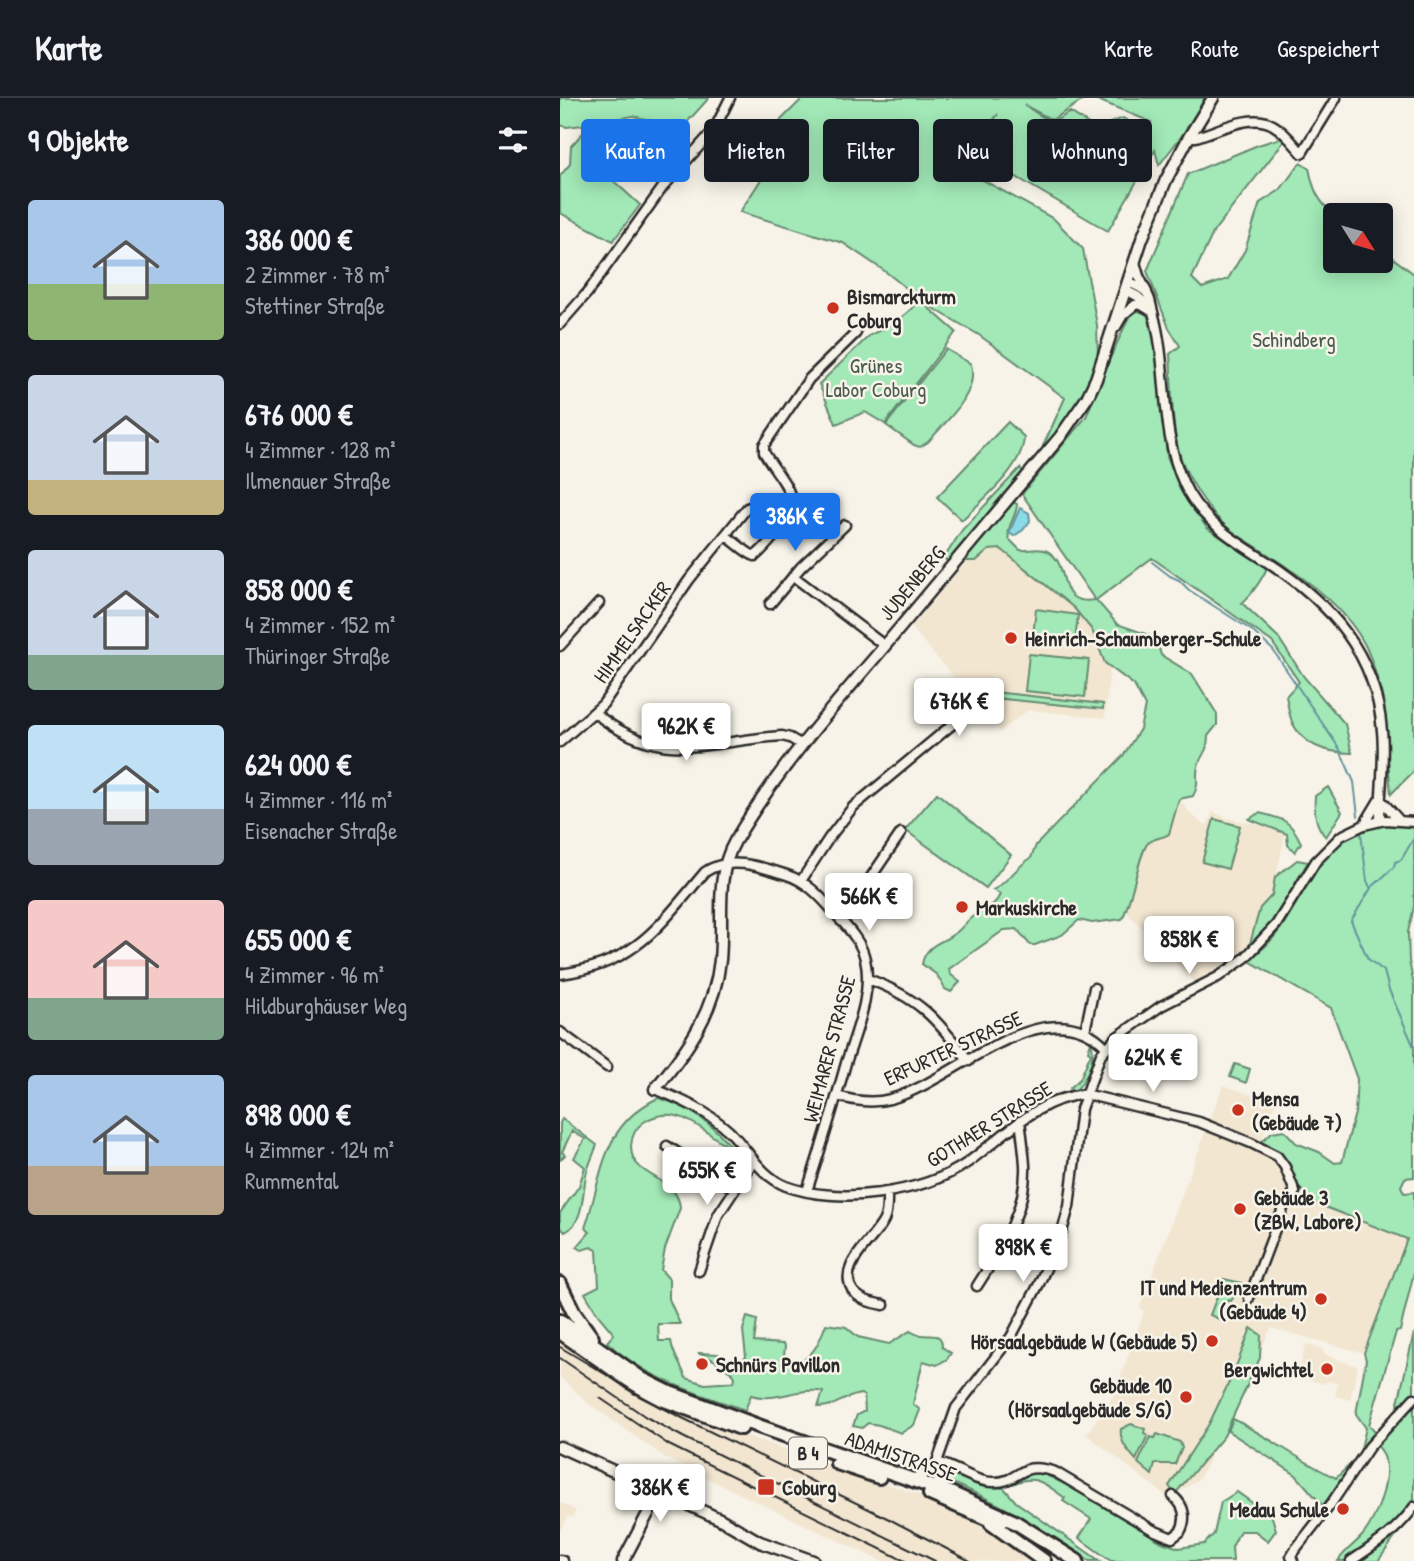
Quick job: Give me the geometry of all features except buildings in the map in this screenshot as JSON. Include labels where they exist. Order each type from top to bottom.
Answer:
[{"type":"highway","name":"B 4","points":[[560,1284],[584,1329],[607,1355]]},
{"type":"highway","name":"ADAMISTRASSE","points":[[560,1321],[642,1379],[670,1393],[950,1493],[1015,1522],[1077,1561]]},
{"type":"highway","name":"ADAMISTRASSE","points":[[560,1332],[626,1379],[662,1399],[794,1448],[934,1495],[1011,1529],[1063,1561]]},
{"type":"highway","points":[[979,1514],[1044,1561]]},
{"type":"street","points":[[560,324],[583,299],[663,187],[714,130],[730,98]]},
{"type":"street","name":"JUDENBERG","points":[[654,1090],[688,1048],[708,1009],[720,960],[720,907],[725,863],[735,841],[802,745],[1069,426],[1087,398],[1166,180],[1213,98]]},
{"type":"street","points":[[1189,136],[1196,137],[1240,123],[1262,121],[1274,125],[1301,153],[1336,98]]},
{"type":"street","points":[[1135,260],[1139,276],[1150,298],[1160,337],[1174,458],[1183,482],[1212,521],[1244,547],[1309,591],[1333,615],[1353,642],[1372,681],[1381,719],[1383,754],[1380,799],[1383,821]]},
{"type":"street","points":[[1126,286],[1141,288],[1150,298]]},
{"type":"street","points":[[1126,286],[1153,312]]},
{"type":"street","points":[[1107,342],[1132,307],[1140,304],[1153,312]]},
{"type":"street","points":[[725,535],[753,556],[760,552],[786,523],[792,510],[791,495],[764,452],[764,445],[809,379],[856,333]]},
{"type":"street","name":"HIMMELSACKER","points":[[560,741],[594,713],[613,691],[689,580],[747,508],[753,506]]},
{"type":"street","points":[[770,604],[793,576],[845,526]]},
{"type":"street","points":[[793,576],[885,646]]},
{"type":"street","points":[[560,646],[599,603]]},
{"type":"street","points":[[801,881],[841,822],[862,798],[977,704]]},
{"type":"street","points":[[594,713],[632,736],[666,746],[693,748],[782,736],[802,745]]},
{"type":"street","points":[[1380,799],[1399,820]]},
{"type":"street","points":[[1364,825],[1380,799]]},
{"type":"street","points":[[950,1493],[937,1478],[937,1462],[956,1408],[1011,1337],[1040,1284],[1061,1235],[1069,1206],[1071,1178],[1086,1094],[1097,1062],[1106,1047],[1161,1006],[1218,977],[1245,958],[1276,925],[1320,855],[1341,836],[1364,825],[1383,821],[1414,822]]},
{"type":"street","points":[[841,921],[901,833]]},
{"type":"street","points":[[560,974],[603,964],[631,950],[659,926],[705,872],[713,866],[725,863]]},
{"type":"street","name":"WEIMARER STRASSE","points":[[725,863],[773,870],[801,881],[823,899],[857,939],[865,955],[868,979],[837,1096],[807,1191]]},
{"type":"street","points":[[868,979],[894,989],[924,1009],[969,1060]]},
{"type":"street","points":[[1094,988],[1084,1031],[1097,1037],[1106,1047]]},
{"type":"street","name":"ERFURTER STRASSE","points":[[837,1096],[859,1101],[889,1100],[916,1089],[1009,1038],[1039,1028],[1059,1027],[1084,1031]]},
{"type":"street","points":[[560,1032],[607,1067]]},
{"type":"street","name":"GOTHAER STRASSE","points":[[654,1090],[705,1112],[732,1134],[753,1162],[778,1182],[807,1191],[856,1194],[887,1192],[922,1185],[952,1172],[1020,1121],[1062,1098],[1086,1094]]},
{"type":"street","points":[[1086,1094],[1212,1126],[1277,1156],[1295,1192],[1285,1203],[1249,1298]]},
{"type":"street","points":[[977,1286],[1008,1238],[1020,1202],[1025,1166],[1020,1121]]},
{"type":"street","points":[[667,1146],[734,1189]]},
{"type":"street","points":[[699,1271],[711,1231],[734,1189],[753,1162]]},
{"type":"street","points":[[884,1305],[874,1304],[857,1295],[850,1287],[849,1277],[858,1254],[883,1223],[887,1192]]},
{"type":"street","points":[[1293,1561],[1291,1556],[1294,1551],[1331,1504],[1357,1463],[1414,1398]]},
{"type":"street","points":[[560,1447],[714,1517],[757,1548],[813,1561]]},
{"type":"street","points":[[911,1479],[927,1473],[937,1462]]},
{"type":"street","name":"ADAMISTRASSE","points":[[937,1462],[991,1482],[1005,1481],[1036,1466],[1055,1472],[1153,1530],[1172,1538],[1180,1532],[1184,1518],[1180,1503],[1173,1496]]},
{"type":"street","points":[[623,1561],[653,1504],[655,1489]]},
{"type":"street","points":[[1350,1561],[1400,1526],[1414,1507]]},
{"type":"shaded area","name":"Heinrich-Schaumberger-Schule","points":[[989,535],[1073,607],[1112,649],[1105,718],[1028,710],[1000,732],[911,627]]},
{"type":"shaded area","points":[[1180,799],[1188,811],[1207,825],[1213,812],[1227,818],[1278,829],[1285,835],[1272,895],[1260,908],[1249,947],[1209,975],[1193,982],[1126,912],[1145,848],[1152,841],[1169,834]]},
{"type":"shaded area","points":[[1223,1085],[1275,1103],[1260,1143],[1312,1202],[1408,1238],[1364,1353],[1271,1328],[1200,1478],[1170,1499],[1086,1434],[1113,1397],[1144,1312],[1140,1307]]},
{"type":"shaded area","points":[[560,1342],[634,1391],[718,1426],[926,1497],[973,1518],[1034,1558],[1032,1561],[881,1561],[667,1459],[589,1404],[560,1377]]},
{"type":"shaded area","name":"Bergwichtel","points":[[1306,1344],[1323,1349],[1323,1353],[1338,1360],[1358,1366],[1350,1400],[1335,1396],[1338,1384],[1328,1381],[1324,1384],[1297,1376]]},
{"type":"shaded area","points":[[560,1502],[576,1511],[572,1518],[568,1516],[560,1532]]},
{"type":"green space","points":[[560,98],[709,98],[690,119],[645,119],[633,116],[581,119],[581,125],[560,125]]},
{"type":"green space","points":[[803,98],[1086,98],[1054,119],[1024,105],[1046,119],[1027,119],[1027,182],[1136,182],[1108,231],[1013,175],[1013,119],[994,119],[998,114],[994,119],[933,119],[933,182],[986,182],[1054,219],[1083,249],[1097,325],[1098,360],[1081,397],[1046,448],[1043,446],[1065,398],[979,335],[926,304],[843,243],[740,212],[759,182],[809,182],[809,119],[782,119]]},
{"type":"green space","points":[[1093,98],[1211,98],[1159,165],[1155,150],[1152,155],[1152,119],[1144,119]]},
{"type":"green space","points":[[1070,112],[1081,119],[1059,119]]},
{"type":"green space","points":[[581,135],[581,182],[615,182],[640,205],[613,241],[560,213],[560,176],[570,164],[571,146]]},
{"type":"green space","name":"Schindberg","points":[[1288,136],[1214,231],[1192,278],[1202,288],[1228,279],[1245,250],[1260,203],[1280,190],[1300,163],[1309,168],[1312,182],[1323,203],[1323,273],[1393,273],[1393,258],[1414,274],[1414,771],[1391,794],[1382,701],[1373,664],[1357,631],[1320,592],[1222,522],[1192,482],[1178,450],[1170,354],[1180,346],[1169,328],[1147,271],[1188,174],[1258,145]]},
{"type":"green space","name":"Grünes Labor Coburg","points":[[923,303],[956,332],[885,424],[865,412],[836,424],[819,384],[870,335],[895,323],[917,304]]},
{"type":"green space","points":[[1139,311],[1147,314],[1157,344],[1167,456],[1181,491],[1207,528],[1267,568],[1249,597],[1242,603],[1278,637],[1304,677],[1345,724],[1352,753],[1334,752],[1318,747],[1298,732],[1290,718],[1286,696],[1299,682],[1272,642],[1152,558],[1096,600],[1117,624],[1149,635],[1158,645],[1161,655],[1192,674],[1217,714],[1217,725],[1208,736],[1198,767],[1193,796],[1179,799],[1169,834],[1150,841],[1145,848],[1122,919],[1092,923],[1079,920],[1062,935],[1035,945],[1030,945],[1017,929],[1004,930],[949,969],[950,974],[960,982],[951,992],[945,989],[937,975],[922,964],[927,952],[996,901],[1000,894],[993,890],[1031,858],[1036,845],[1123,756],[1140,729],[1145,706],[1134,685],[1105,663],[1092,630],[1074,608],[1001,549],[989,550],[976,561],[967,561],[968,554],[1013,502],[1017,504],[1017,509],[1009,529],[1009,539],[1020,550],[1047,551],[1060,565],[1068,591],[1073,597],[1095,600],[1022,494],[1086,417],[1131,313]]},
{"type":"green space","points":[[946,349],[971,364],[970,386],[952,416],[920,447],[886,425]]},
{"type":"green space","points":[[1008,422],[1024,437],[1017,460],[1000,482],[962,520],[937,497]]},
{"type":"green space","points":[[1020,468],[1024,473],[948,562],[944,558],[962,530]]},
{"type":"green space","points":[[1036,609],[1078,615],[1075,641],[1033,636]]},
{"type":"green space","points":[[1029,654],[1089,660],[1085,697],[1025,691]]},
{"type":"green space","points":[[975,690],[1103,704],[1103,709],[974,696]]},
{"type":"green space","points":[[1328,787],[1342,812],[1326,837],[1317,823],[1315,796]]},
{"type":"green space","points":[[937,793],[1011,855],[986,888],[905,830]]},
{"type":"green space","points":[[1259,813],[1280,819],[1289,825],[1301,843],[1295,852],[1288,845],[1287,834],[1249,819]]},
{"type":"green space","points":[[1214,819],[1240,826],[1228,869],[1202,862]]},
{"type":"green space","points":[[1394,824],[1414,827],[1414,907],[1408,932],[1409,961],[1414,986],[1414,1177],[1405,1178],[1401,1186],[1404,1193],[1414,1192],[1414,1272],[1400,1331],[1396,1332],[1369,1425],[1378,1434],[1400,1410],[1398,1403],[1414,1333],[1414,1511],[1378,1561],[1338,1561],[1361,1537],[1374,1517],[1384,1491],[1386,1477],[1383,1453],[1376,1445],[1367,1454],[1330,1514],[1296,1475],[1228,1431],[1233,1419],[1336,1478],[1359,1456],[1366,1428],[1356,1414],[1366,1360],[1364,1353],[1407,1239],[1312,1202],[1260,1143],[1272,1132],[1284,1130],[1296,1143],[1319,1152],[1335,1163],[1342,1162],[1355,1113],[1357,1079],[1331,1008],[1251,962],[1251,958],[1271,941],[1323,859],[1340,843],[1363,830]]},
{"type":"green space","points":[[1297,860],[1308,862],[1276,917],[1249,947],[1260,908],[1272,895],[1275,877]]},
{"type":"green space","points":[[1091,1042],[1092,1055],[1089,1070],[1072,1093],[1070,1088],[1080,1079],[1091,1053],[1088,1051]]},
{"type":"green space","points":[[1235,1064],[1250,1069],[1246,1083],[1230,1077]]},
{"type":"green space","points":[[658,1098],[681,1106],[700,1118],[718,1132],[734,1150],[691,1122],[669,1115],[657,1116],[644,1122],[635,1132],[631,1144],[636,1163],[666,1184],[679,1200],[680,1208],[665,1249],[661,1270],[669,1279],[669,1299],[680,1324],[658,1324],[659,1341],[671,1341],[686,1378],[705,1384],[734,1382],[733,1374],[714,1360],[698,1353],[718,1354],[736,1365],[746,1357],[743,1330],[747,1317],[757,1320],[754,1342],[783,1344],[784,1356],[795,1365],[815,1348],[826,1324],[846,1327],[858,1337],[889,1344],[910,1331],[918,1335],[936,1336],[942,1342],[942,1347],[951,1353],[937,1365],[923,1361],[913,1404],[920,1410],[914,1425],[901,1433],[868,1423],[862,1428],[853,1426],[857,1415],[865,1411],[864,1396],[861,1394],[829,1406],[818,1407],[823,1392],[805,1391],[769,1397],[751,1395],[745,1410],[672,1384],[638,1366],[607,1342],[614,1334],[585,1293],[599,1286],[597,1250],[591,1247],[582,1250],[577,1247],[590,1232],[585,1228],[606,1154],[614,1138],[639,1109]]},
{"type":"green space","points":[[562,1119],[597,1145],[587,1171],[579,1214],[571,1228],[565,1232],[560,1227],[560,1213],[579,1186],[585,1167],[574,1158],[585,1139],[572,1131],[562,1152],[565,1155],[560,1160]]},
{"type":"green space","points":[[1224,1279],[1242,1285],[1231,1301],[1228,1300],[1219,1319],[1210,1315]]},
{"type":"green space","points":[[1251,1328],[1261,1335],[1260,1358],[1224,1436],[1175,1494],[1169,1486],[1209,1424]]},
{"type":"green space","points":[[1131,1424],[1145,1429],[1144,1433],[1148,1435],[1136,1460],[1121,1438],[1121,1429]]},
{"type":"green space","points":[[1157,1434],[1180,1442],[1182,1448],[1175,1464],[1155,1464],[1152,1475],[1138,1463],[1150,1437],[1155,1438]]},
{"type":"green space","points":[[1034,1472],[1075,1489],[1162,1542],[1179,1548],[1204,1544],[1214,1534],[1221,1502],[1237,1492],[1272,1517],[1276,1530],[1268,1541],[1255,1531],[1240,1531],[1232,1547],[1233,1561],[1111,1561],[1079,1538],[1091,1519],[1063,1501],[1065,1498],[1035,1480],[1013,1484],[1020,1477]]},
{"type":"green space","points":[[945,1473],[954,1476],[956,1474],[988,1487],[1004,1488],[1016,1502],[1100,1561],[1089,1561],[1001,1506],[945,1480]]},
{"type":"water","points":[[1020,508],[1029,513],[1030,521],[1014,536],[1009,533]]},
{"type":"waterway","points":[[1152,562],[1189,590],[1251,630],[1273,650],[1339,748],[1354,782],[1358,816]]},
{"type":"waterway","points":[[1361,833],[1370,887]]},
{"type":"waterway","points":[[1414,838],[1401,860],[1395,862],[1394,867],[1371,888],[1351,921],[1368,959],[1384,971],[1389,990],[1414,1047]]},
{"type":"railway","points":[[560,1347],[660,1407],[970,1561]]},
{"type":"railway","points":[[560,1358],[646,1417],[935,1561]]},
{"type":"railway","points":[[600,1398],[669,1445],[905,1561]]},
{"type":"place","name":"Bismarckturm Coburg","points":[[833,308]]},
{"type":"place","name":"Heinrich-Schaumberger-Schule","points":[[1011,638]]},
{"type":"place","name":"Markuskirche","points":[[962,907]]},
{"type":"place","name":"Mensa (Gebäude 7)","points":[[1238,1110]]},
{"type":"place","name":"Gebäude 3 (ZBW, Labore)","points":[[1240,1209]]},
{"type":"place","name":"IT und Medienzentrum (Gebäude 4)","points":[[1321,1299]]},
{"type":"place","name":"Hörsaalgebäude W (Gebäude 5)","points":[[1212,1341]]},
{"type":"place","name":"Schnürs Pavillon","points":[[702,1364]]},
{"type":"place","name":"Bergwichtel","points":[[1327,1369]]},
{"type":"place","name":"Gebäude 10 (Hörsaalgebäude S/G)","points":[[1186,1397]]},
{"type":"place","name":"Coburg","points":[[766,1487]]},
{"type":"place","name":"Medau Schule","points":[[1343,1509]]}]
